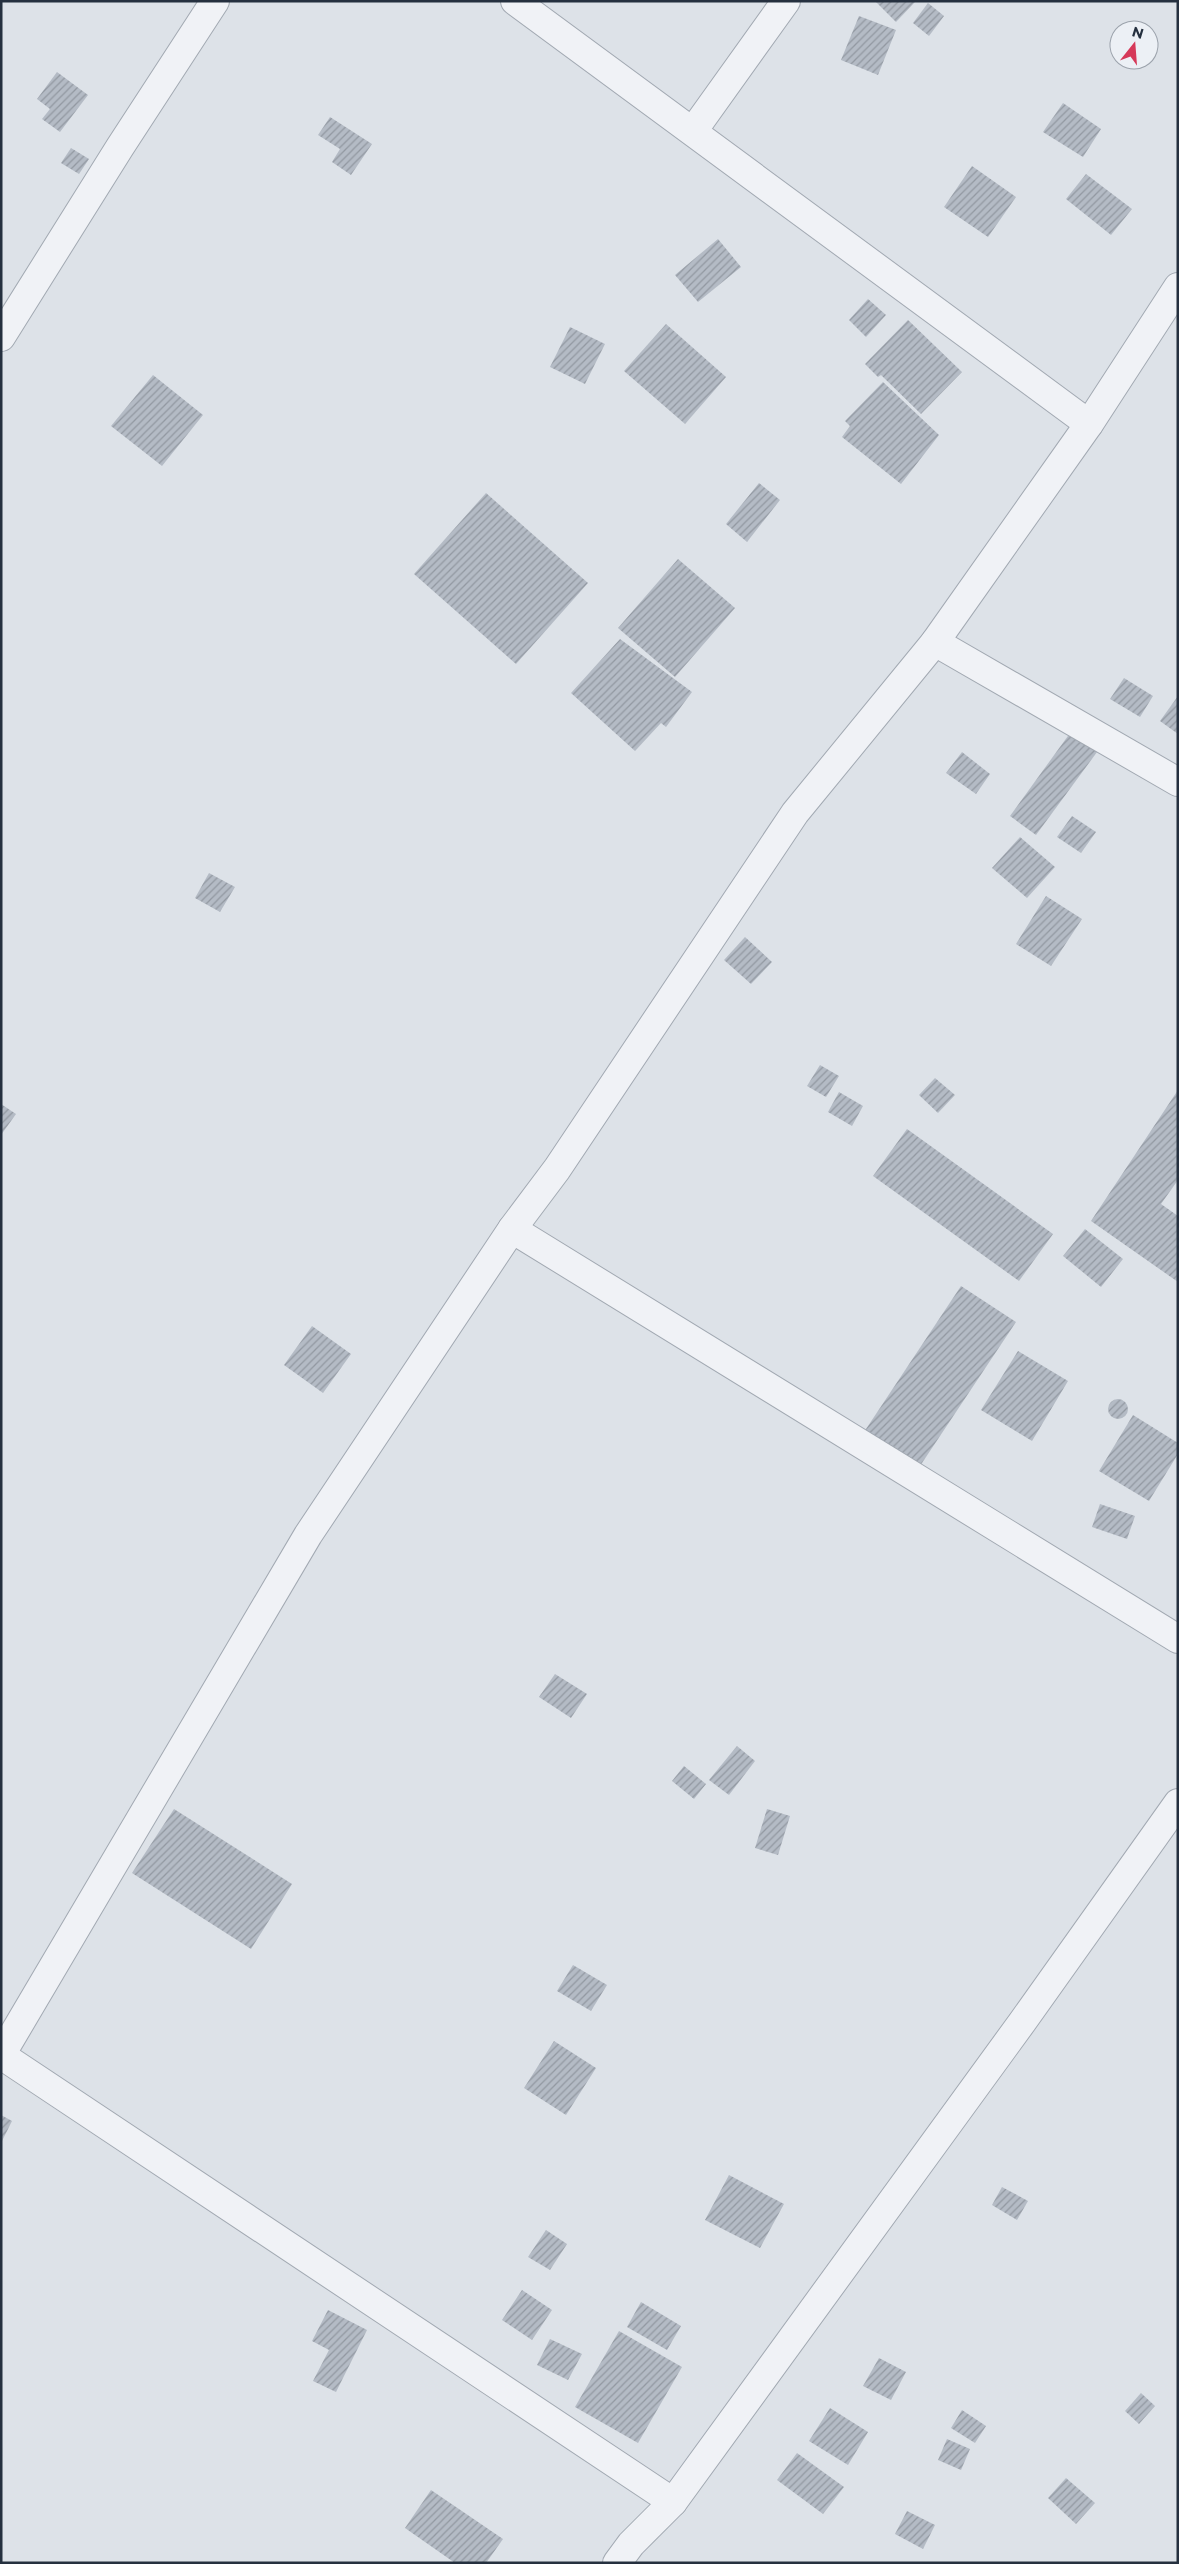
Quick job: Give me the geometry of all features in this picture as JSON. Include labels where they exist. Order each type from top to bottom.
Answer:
[{"type":"street","points":[[1,337],[120,147],[215,1]]},
{"type":"street","points":[[515,1],[1089,424]]},
{"type":"street","points":[[693,131],[786,1]]},
{"type":"street","points":[[673,2502],[1,2055],[308,1535],[512,1229],[557,1169],[795,813],[935,642],[1089,424],[1178,287]]},
{"type":"street","points":[[935,642],[1178,782]]},
{"type":"street","points":[[512,1229],[1178,1639]]},
{"type":"street","points":[[616,2563],[673,2502],[1023,2021],[1178,1803]]},
{"type":"building","points":[[875,1],[916,1],[896,22]]},
{"type":"building","points":[[928,3],[944,16],[929,36],[913,23]]},
{"type":"building","points":[[859,16],[896,30],[878,75],[841,60]]},
{"type":"building","points":[[57,72],[88,95],[60,132],[42,119],[50,109],[37,99]]},
{"type":"building","points":[[1063,103],[1101,129],[1083,157],[1043,132]]},
{"type":"building","points":[[330,117],[372,144],[351,175],[332,162],[340,149],[318,135]]},
{"type":"building","points":[[71,148],[89,159],[79,174],[61,163]]},
{"type":"building","points":[[972,166],[1016,197],[988,237],[944,207]]},
{"type":"building","points":[[1086,174],[1132,209],[1111,235],[1066,199]]},
{"type":"building","points":[[718,239],[741,267],[698,302],[675,275]]},
{"type":"building","points":[[868,299],[886,315],[866,337],[849,320]]},
{"type":"building","points":[[908,320],[962,372],[921,414],[881,375],[878,377],[865,364]]},
{"type":"building","points":[[666,324],[726,377],[685,424],[624,371]]},
{"type":"building","points":[[570,327],[605,344],[585,384],[550,367]]},
{"type":"building","points":[[153,375],[203,415],[162,466],[111,426]]},
{"type":"building","points":[[883,382],[939,435],[901,484],[842,437],[850,426],[845,421]]},
{"type":"building","points":[[759,483],[780,500],[747,542],[726,524]]},
{"type":"building","points":[[486,493],[588,583],[516,664],[414,574]]},
{"type":"building","points":[[678,559],[735,608],[675,677],[618,628]]},
{"type":"building","points":[[620,639],[692,692],[666,727],[661,723],[635,751],[571,693]]},
{"type":"building","points":[[1124,678],[1153,696],[1140,717],[1110,699]]},
{"type":"building","points":[[1178,696],[1178,734],[1160,721]]},
{"type":"building","points":[[1073,729],[1100,748],[1036,835],[1010,816]]},
{"type":"building","points":[[962,752],[990,774],[976,794],[946,773]]},
{"type":"building","points":[[1072,816],[1096,832],[1081,853],[1057,837]]},
{"type":"building","points":[[1020,837],[1055,867],[1027,898],[992,868]]},
{"type":"building","points":[[209,873],[235,887],[220,912],[195,898]]},
{"type":"building","points":[[1046,896],[1082,919],[1051,966],[1016,944]]},
{"type":"building","points":[[745,937],[772,962],[751,984],[724,960]]},
{"type":"building","points":[[820,1065],[839,1076],[826,1097],[807,1086]]},
{"type":"building","points":[[935,1078],[955,1095],[938,1113],[919,1095]]},
{"type":"building","points":[[1178,1090],[1178,1180],[1161,1204],[1178,1216],[1178,1282],[1091,1221]]},
{"type":"building","points":[[839,1092],[863,1106],[852,1126],[828,1112]]},
{"type":"building","points":[[1,1104],[16,1114],[1,1135]]},
{"type":"building","points":[[907,1129],[1053,1234],[1019,1281],[873,1176]]},
{"type":"building","points":[[1085,1229],[1123,1259],[1101,1287],[1063,1256]]},
{"type":"building","points":[[961,1286],[1016,1322],[916,1472],[862,1435]]},
{"type":"building","points":[[312,1326],[351,1354],[323,1393],[284,1365]]},
{"type":"building","points":[[1018,1351],[1068,1381],[1032,1441],[981,1410]]},
{"type":"building","points":[[1118,1399],[1125,1402],[1128,1409],[1125,1416],[1118,1419],[1111,1416],[1108,1409],[1111,1402]]},
{"type":"building","points":[[1133,1415],[1178,1443],[1178,1454],[1149,1501],[1099,1471]]},
{"type":"building","points":[[1100,1504],[1135,1516],[1127,1539],[1092,1527]]},
{"type":"building","points":[[555,1674],[587,1694],[571,1718],[539,1697]]},
{"type":"building","points":[[737,1746],[755,1761],[729,1795],[709,1780]]},
{"type":"building","points":[[684,1766],[706,1784],[694,1799],[672,1781]]},
{"type":"building","points":[[174,1809],[292,1884],[251,1949],[132,1873]]},
{"type":"building","points":[[767,1809],[790,1816],[778,1855],[755,1848]]},
{"type":"building","points":[[573,1965],[607,1985],[591,2011],[557,1991]]},
{"type":"building","points":[[554,2041],[596,2068],[566,2115],[524,2088]]},
{"type":"building","points":[[1,2115],[12,2121],[1,2143]]},
{"type":"building","points":[[729,2175],[784,2204],[760,2248],[705,2220]]},
{"type":"building","points":[[1002,2187],[1028,2201],[1017,2220],[992,2205]]},
{"type":"building","points":[[546,2230],[567,2244],[550,2270],[528,2257]]},
{"type":"building","points":[[522,2290],[552,2310],[532,2340],[502,2320]]},
{"type":"building","points":[[641,2302],[681,2326],[667,2350],[627,2327]]},
{"type":"building","points":[[328,2310],[367,2330],[336,2392],[313,2381],[329,2350],[312,2341]]},
{"type":"building","points":[[619,2331],[682,2367],[638,2443],[575,2407]]},
{"type":"building","points":[[550,2339],[582,2354],[568,2380],[537,2365]]},
{"type":"building","points":[[879,2358],[906,2372],[891,2400],[863,2386]]},
{"type":"building","points":[[1141,2393],[1155,2406],[1139,2424],[1125,2411]]},
{"type":"building","points":[[830,2408],[868,2432],[848,2465],[809,2441]]},
{"type":"building","points":[[962,2410],[986,2426],[975,2443],[951,2428]]},
{"type":"building","points":[[947,2439],[970,2449],[961,2470],[938,2460]]},
{"type":"building","points":[[797,2453],[844,2487],[823,2514],[777,2480]]},
{"type":"building","points":[[1066,2478],[1095,2503],[1076,2524],[1048,2498]]},
{"type":"building","points":[[431,2490],[503,2539],[486,2563],[455,2563],[405,2528]]},
{"type":"building","points":[[907,2511],[935,2525],[923,2549],[895,2534]]}]
